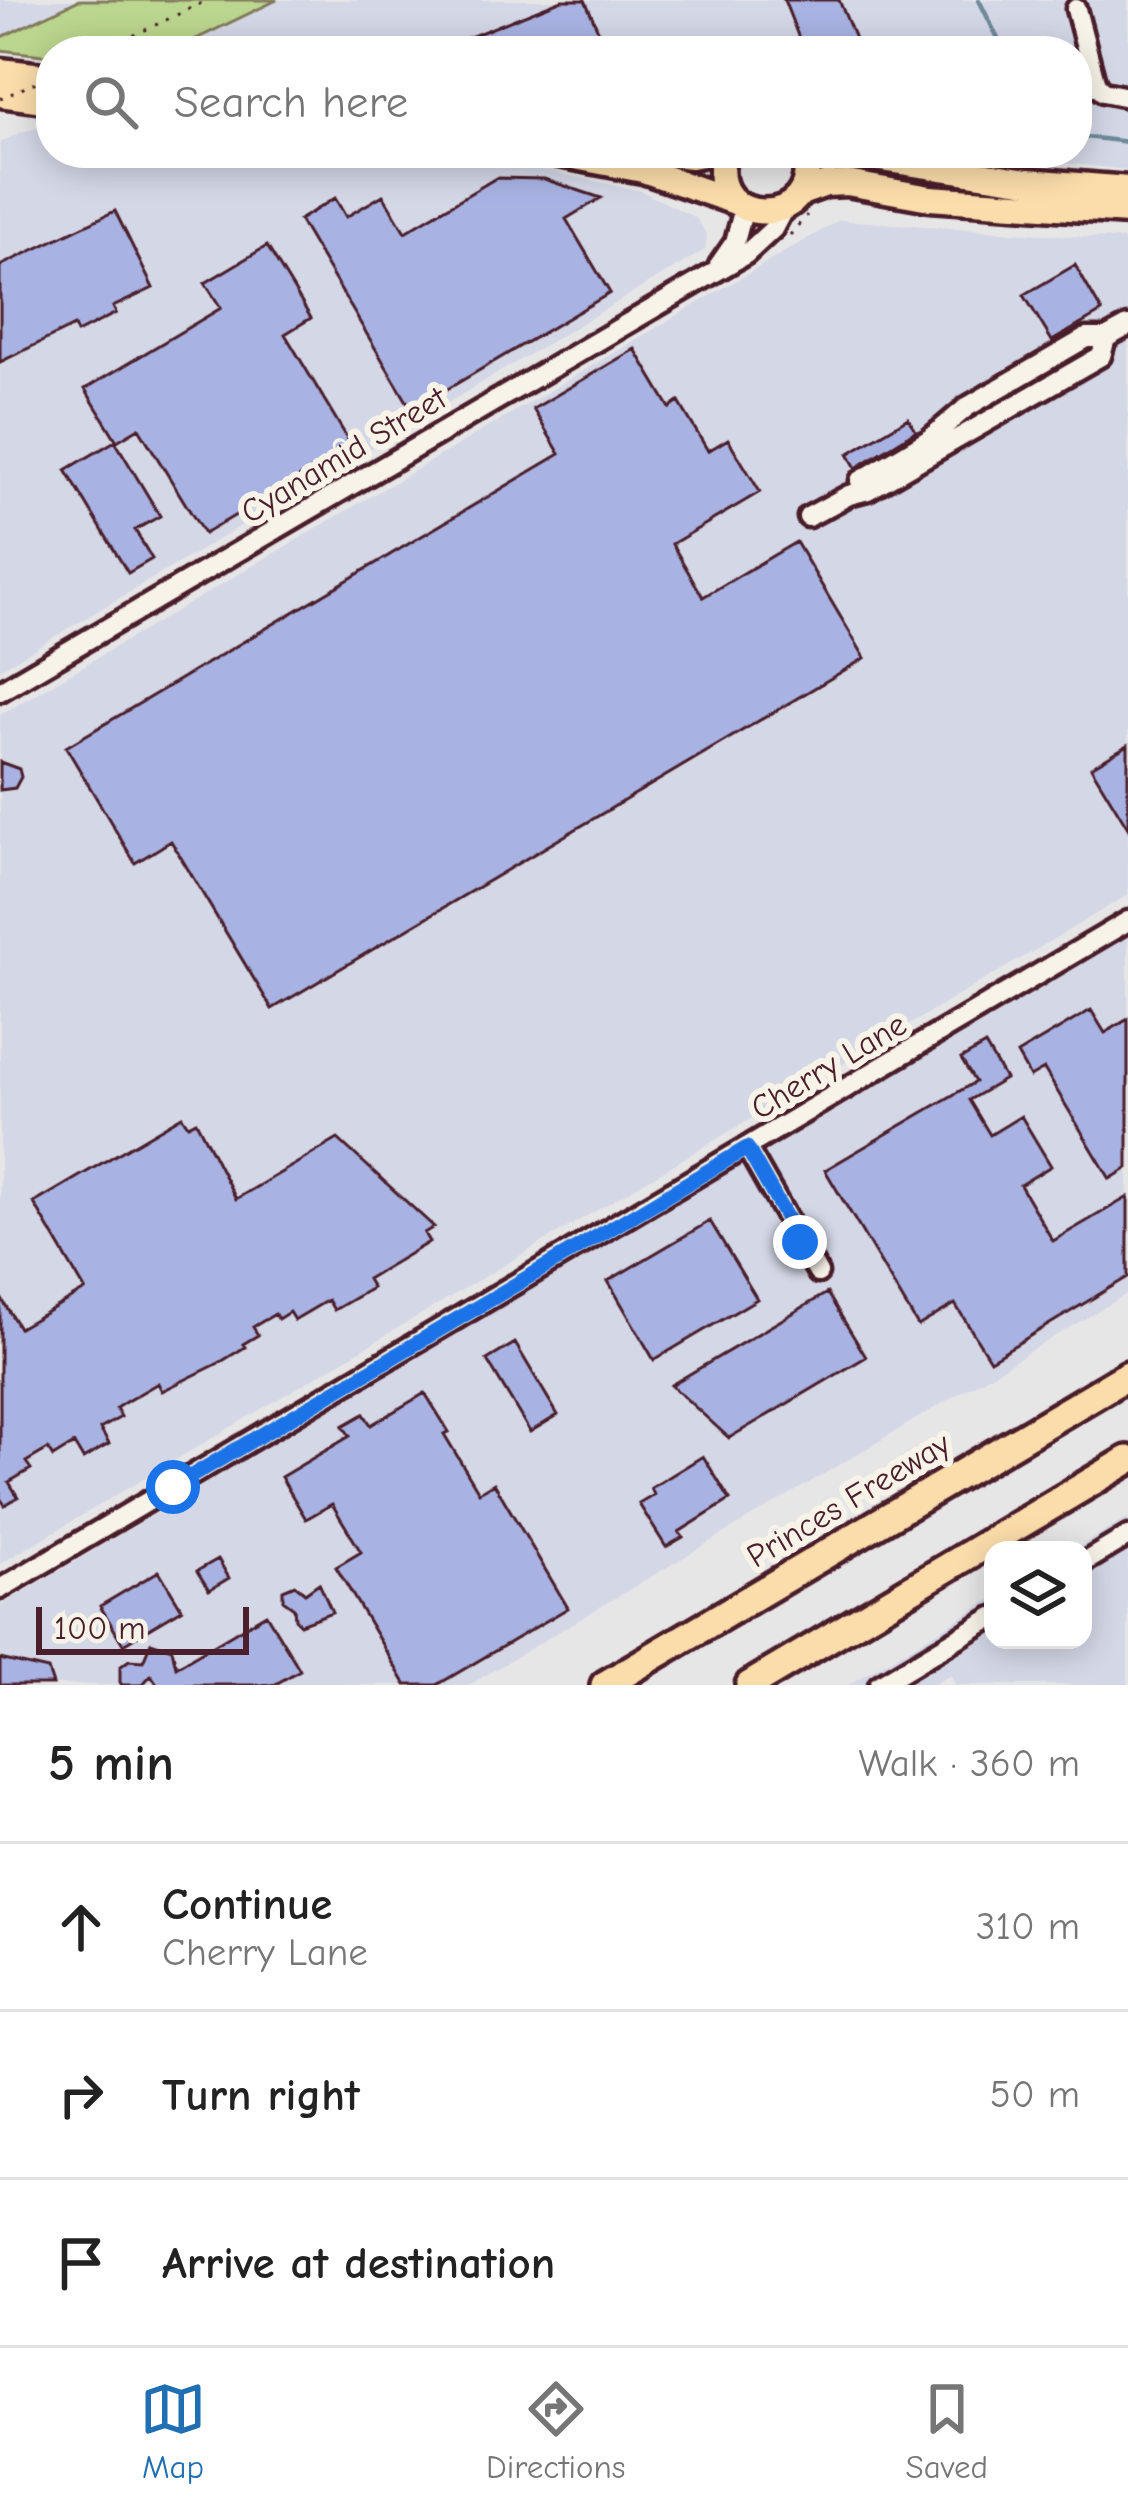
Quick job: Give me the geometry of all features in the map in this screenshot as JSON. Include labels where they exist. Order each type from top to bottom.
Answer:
[{"type":"highway","name":"Princes Freeway","points":[[604,1685],[1128,1375]]},
{"type":"highway","points":[[750,1685],[1128,1460]]},
{"type":"main road","points":[[0,71],[36,75]]},
{"type":"main road","points":[[0,96],[36,99]]},
{"type":"main road","points":[[633,168],[757,212],[798,204],[826,184],[847,183],[944,200],[1128,212]]},
{"type":"main road","points":[[723,168],[722,181],[739,205]]},
{"type":"main road","points":[[798,204],[808,168]]},
{"type":"main road","points":[[941,168],[1128,189]]},
{"type":"street","points":[[1076,9],[1083,36]]},
{"type":"street","points":[[1092,70],[1103,92],[1128,97]]},
{"type":"street","name":"Cyanamid Street","points":[[0,691],[760,243],[798,204]]},
{"type":"street","points":[[716,268],[735,242],[739,205]]},
{"type":"street","points":[[808,517],[928,440],[967,407],[1086,338],[1106,338],[1128,326]]},
{"type":"street","name":"Cherry Lane","points":[[0,1589],[1128,921]]},
{"type":"street","points":[[747,1148],[818,1273]]},
{"type":"street","points":[[1092,1558],[1128,1536]]},
{"type":"street","points":[[879,1685],[984,1622]]},
{"type":"path","points":[[132,36],[208,0]]},
{"type":"path","points":[[0,96],[36,82]]},
{"type":"path","points":[[781,242],[798,204]]},
{"type":"shaded area","points":[[0,0],[79,0],[2,37]]},
{"type":"shaded area","points":[[277,0],[1128,0],[1128,170],[1092,166],[1092,36],[202,36]]},
{"type":"shaded area","points":[[36,129],[36,168],[549,171],[641,191],[696,218],[707,235],[705,250],[0,669],[0,143]]},
{"type":"shaded area","points":[[839,220],[1128,240],[1128,895],[0,1564],[0,715]]},
{"type":"shaded area","points":[[1128,936],[1128,1293],[469,1685],[0,1685],[0,1606]]},
{"type":"shaded area","points":[[1128,1518],[1128,1685],[956,1685],[950,1675],[933,1685],[848,1685],[984,1603],[984,1649],[1092,1649],[1089,1541]]},
{"type":"green space","points":[[79,0],[277,0],[202,36],[36,36],[36,54],[0,50],[0,38]]},
{"type":"building","points":[[562,0],[585,0],[601,36],[472,36]]},
{"type":"building","points":[[784,0],[839,0],[854,36],[798,36]]},
{"type":"building","points":[[496,178],[544,179],[601,198],[566,219],[610,293],[412,410],[299,220],[335,198],[346,217],[383,195],[405,232]]},
{"type":"building","points":[[115,211],[153,288],[113,307],[116,313],[77,333],[74,326],[0,362],[0,266]]},
{"type":"building","points":[[267,246],[311,318],[285,334],[352,446],[204,534],[139,428],[117,441],[85,389],[221,308],[205,283]]},
{"type":"building","points":[[1075,265],[1102,312],[1052,341],[1024,295]]},
{"type":"building","points":[[635,349],[670,408],[679,402],[708,451],[728,439],[760,492],[672,544],[703,597],[796,542],[865,658],[272,1009],[171,841],[135,863],[66,747],[560,454],[533,409]]},
{"type":"building","points":[[908,418],[916,431],[856,468],[848,454]]},
{"type":"building","points":[[115,441],[160,516],[135,530],[152,559],[128,573],[66,470]]},
{"type":"building","points":[[1128,745],[1128,828],[1091,767]]},
{"type":"building","points":[[0,762],[19,769],[21,777],[15,788],[0,790]]},
{"type":"building","points":[[1091,1010],[1105,1033],[1128,1019],[1128,1168],[1110,1179],[1044,1069],[1030,1077],[1017,1054]]},
{"type":"building","points":[[985,1045],[1005,1079],[969,1100],[990,1135],[1021,1116],[1051,1166],[1020,1185],[1053,1241],[1128,1197],[1128,1277],[990,1360],[955,1304],[918,1326],[825,1170],[975,1082],[961,1059]]},
{"type":"building","points":[[182,1116],[188,1125],[196,1121],[236,1199],[338,1139],[434,1227],[424,1233],[429,1242],[367,1279],[372,1288],[334,1310],[328,1300],[294,1320],[289,1312],[278,1319],[275,1314],[253,1327],[258,1335],[245,1347],[219,1363],[162,1391],[158,1383],[127,1401],[116,1408],[121,1417],[100,1429],[109,1444],[83,1459],[74,1444],[53,1457],[48,1449],[26,1462],[31,1469],[9,1482],[18,1497],[5,1505],[0,1498],[0,1296],[19,1328],[85,1290],[34,1203]]},
{"type":"building","points":[[710,1221],[757,1299],[654,1360],[608,1281]]},
{"type":"building","points":[[827,1293],[866,1357],[729,1438],[671,1385]]},
{"type":"building","points":[[515,1343],[558,1415],[530,1432],[487,1360]]},
{"type":"building","points":[[425,1393],[479,1492],[494,1483],[568,1608],[437,1685],[406,1685],[336,1567],[361,1552],[332,1504],[306,1519],[281,1477],[350,1436],[343,1426],[364,1414],[371,1425]]},
{"type":"building","points":[[703,1456],[730,1500],[679,1532],[683,1537],[666,1547],[639,1504],[654,1495],[651,1488]]},
{"type":"building","points":[[218,1559],[229,1578],[209,1590],[197,1571]]},
{"type":"building","points":[[159,1571],[182,1609],[123,1644],[100,1606]]},
{"type":"building","points":[[319,1583],[332,1612],[300,1624],[294,1608],[283,1600],[283,1590],[295,1585],[305,1593]]},
{"type":"building","points":[[266,1614],[300,1670],[274,1685],[158,1685],[151,1675],[142,1685],[120,1682],[120,1667],[129,1660],[143,1661],[151,1642],[172,1649],[176,1667]]},
{"type":"building","points":[[0,1659],[48,1670],[53,1685],[0,1685]]},
{"type":"waterway","points":[[979,0],[997,36]]},
{"type":"waterway","points":[[1092,138],[1128,142]]},
{"type":"route","points":[[173,1487],[747,1148],[800,1242]]}]
